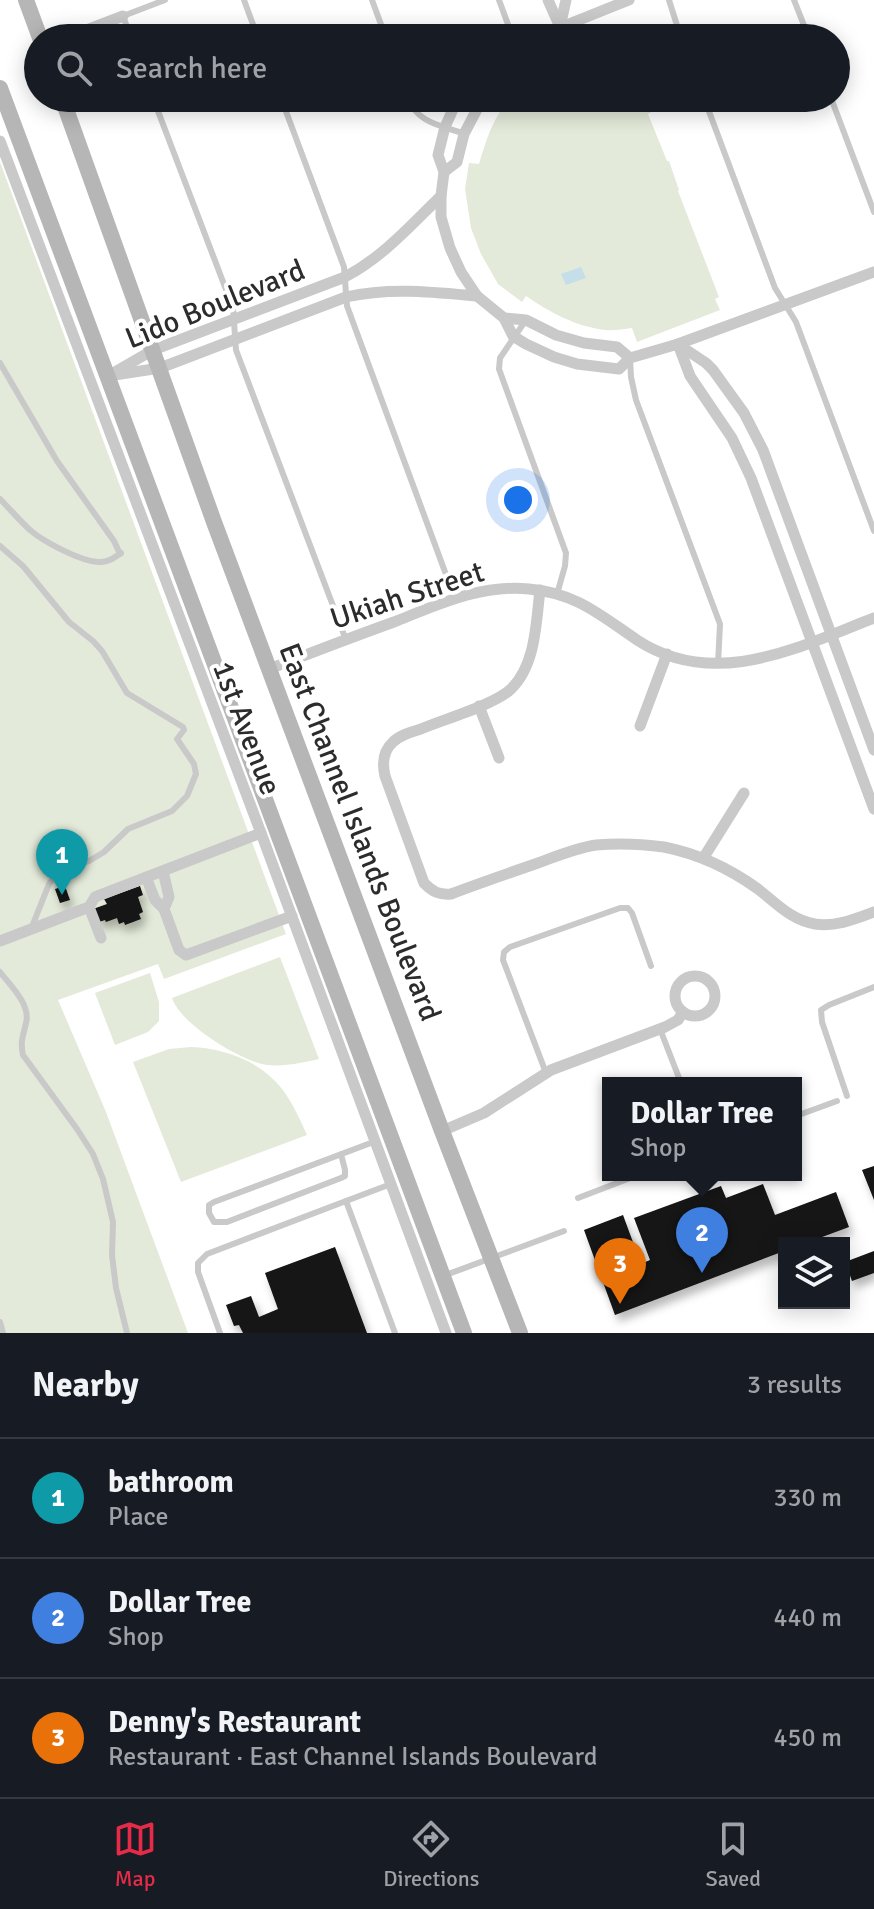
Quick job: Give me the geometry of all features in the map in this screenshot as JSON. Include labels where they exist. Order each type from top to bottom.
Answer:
[{"type":"main road","points":[[31,2],[36,24]]},
{"type":"main road","points":[[0,88],[464,1333]]},
{"type":"main road","name":"East Channel Islands Boulevard","points":[[67,112],[269,669],[520,1333]]},
{"type":"street","points":[[548,0],[559,24]]},
{"type":"street","points":[[561,24],[566,0]]},
{"type":"street","points":[[568,24],[629,0]]},
{"type":"street","points":[[102,24],[123,16]]},
{"type":"street","points":[[452,112],[438,155],[444,172],[441,217],[450,248],[477,296],[504,318],[513,336],[540,351],[577,364],[619,369],[630,358],[655,353],[874,272]]},
{"type":"street","points":[[444,172],[457,162],[464,134],[476,112]]},
{"type":"street","name":"1st Avenue","points":[[0,141],[446,1333]]},
{"type":"street","name":"Lido Boulevard","points":[[108,376],[153,350],[345,277],[386,250],[441,196]]},
{"type":"street","name":"Lido Boulevard","points":[[108,376],[160,368],[346,297],[392,290],[477,296]]},
{"type":"street","points":[[504,318],[526,320],[570,340],[617,347],[630,358]]},
{"type":"street","points":[[678,344],[713,370],[749,423],[771,469],[874,750]]},
{"type":"street","points":[[678,344],[690,376],[740,453],[874,809]]},
{"type":"street","name":"Ukiah Street","points":[[269,669],[455,599],[494,589],[540,590],[557,594],[593,609],[636,640],[667,654],[718,664],[764,659],[874,618]]},
{"type":"street","points":[[540,590],[532,650],[511,690],[399,737],[386,750],[383,760],[385,776],[424,883],[430,889],[436,893],[451,894],[575,850],[596,845],[635,844],[704,857],[732,872],[801,920],[828,925],[874,912]]},
{"type":"street","points":[[640,726],[667,654]]},
{"type":"street","points":[[479,706],[499,758]]},
{"type":"street","points":[[704,857],[744,793]]},
{"type":"street","points":[[0,941],[89,907],[95,897],[261,833]]},
{"type":"street","points":[[163,871],[169,897],[164,909]]},
{"type":"street","points":[[146,877],[155,900],[164,909],[179,950],[186,955],[292,916]]},
{"type":"street","points":[[89,907],[101,938]]},
{"type":"street","points":[[442,1131],[484,1113],[546,1073],[660,1029],[678,1020],[683,1012]]},
{"type":"lane","points":[[126,24],[123,16],[165,0]]},
{"type":"lane","points":[[244,0],[253,24]]},
{"type":"lane","points":[[372,0],[381,24]]},
{"type":"lane","points":[[499,0],[508,24]]},
{"type":"lane","points":[[669,0],[677,24]]},
{"type":"lane","points":[[794,0],[803,24]]},
{"type":"lane","points":[[158,112],[233,308],[236,350],[346,640]]},
{"type":"lane","points":[[286,112],[344,267],[347,306],[455,599]]},
{"type":"lane","points":[[415,112],[422,119],[464,134]]},
{"type":"lane","points":[[709,112],[775,288],[796,322],[874,531]]},
{"type":"lane","points":[[836,112],[874,212]]},
{"type":"lane","points":[[526,320],[500,358],[499,369],[566,553],[557,594]]},
{"type":"lane","points":[[630,358],[636,400],[720,624],[718,664]]},
{"type":"lane","points":[[0,363],[57,461],[107,533],[123,549],[107,561],[96,562],[65,550],[29,529],[0,499]]},
{"type":"lane","points":[[0,546],[23,566],[69,622],[102,651],[127,693],[183,727],[177,739],[194,764],[196,774],[187,796],[172,811],[128,829],[104,852],[55,876],[31,929]]},
{"type":"lane","points":[[546,1073],[503,960],[504,952],[510,947],[620,908],[628,908],[651,966]]},
{"type":"lane","points":[[0,972],[27,1010],[20,1045],[23,1055],[77,1129],[93,1154],[103,1179],[113,1222],[112,1255],[116,1288],[127,1333]]},
{"type":"lane","points":[[847,1096],[822,1022],[821,1010],[874,987]]},
{"type":"lane","points":[[660,1029],[679,1077]]},
{"type":"lane","points":[[802,1114],[837,1101]]},
{"type":"lane","points":[[341,1154],[345,1176],[218,1223],[209,1213],[209,1205],[214,1202],[341,1154],[376,1141]]},
{"type":"lane","points":[[578,1198],[622,1181]]},
{"type":"lane","points":[[220,1333],[198,1272],[198,1263],[207,1254],[392,1184]]},
{"type":"lane","points":[[346,1201],[395,1333]]},
{"type":"lane","points":[[443,1276],[564,1231]]},
{"type":"lane","points":[[0,1322],[3,1333]]},
{"type":"green space","points":[[500,112],[651,112],[648,114],[669,161],[719,297],[715,299],[720,310],[637,342],[632,328],[608,330],[584,326],[526,296],[522,302],[498,284],[471,228],[465,189],[469,163],[479,164]]},
{"type":"green space","points":[[0,162],[286,934],[164,979],[158,964],[58,1000],[106,1112],[188,1333],[0,1333]]},
{"type":"green space","points":[[280,957],[319,1059],[276,1065],[251,1060],[224,1047],[197,1028],[177,1008],[172,998]]},
{"type":"green space","points":[[150,973],[159,1002],[159,1021],[148,1032],[115,1045],[95,993]]},
{"type":"green space","points":[[191,1047],[232,1055],[269,1075],[287,1096],[307,1135],[181,1182],[133,1062],[169,1049]]},
{"type":"water","points":[[581,267],[586,278],[566,285],[561,274]]},
{"type":"building","points":[[65,886],[70,900],[60,903],[55,889]]},
{"type":"building","points":[[140,886],[143,895],[138,897],[143,912],[139,914],[141,919],[125,925],[124,922],[119,924],[117,918],[99,922],[93,909],[107,904],[104,899]]},
{"type":"building","points":[[874,1166],[874,1200],[862,1170]]},
{"type":"building","points":[[763,1184],[775,1215],[836,1192],[849,1227],[822,1237],[778,1237],[778,1253],[615,1315],[584,1230],[623,1215],[641,1264],[650,1260],[634,1218],[721,1186],[726,1198]]},
{"type":"building","points":[[335,1247],[367,1333],[243,1333],[239,1325],[234,1326],[226,1305],[251,1296],[259,1317],[278,1309],[265,1273]]},
{"type":"building","points":[[874,1251],[874,1273],[852,1281],[850,1260]]},
{"type":"place","name":"bathroom","points":[[62,895]]},
{"type":"place","name":"Dollar Tree","points":[[702,1273]]},
{"type":"place","name":"Denny's Restaurant","points":[[620,1304]]}]
